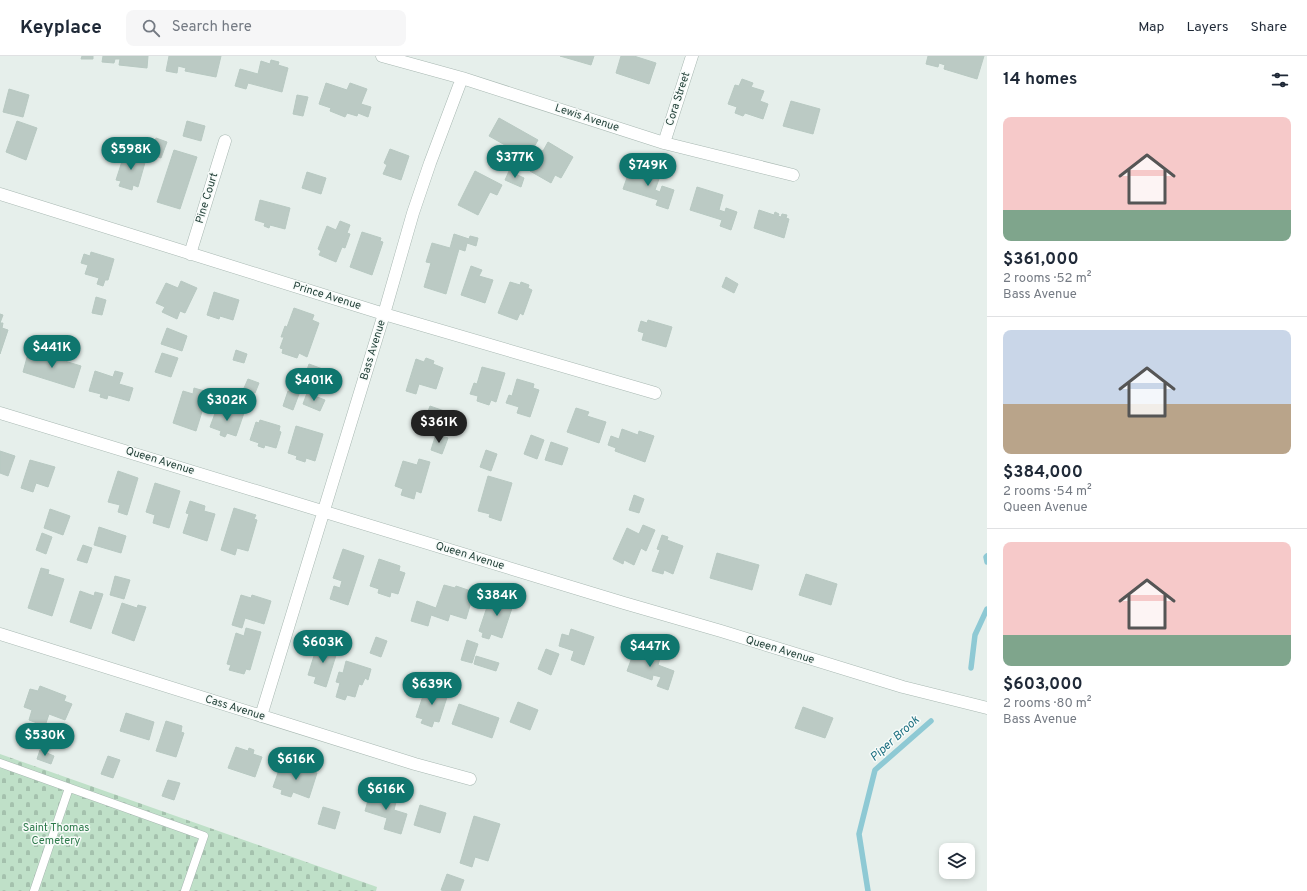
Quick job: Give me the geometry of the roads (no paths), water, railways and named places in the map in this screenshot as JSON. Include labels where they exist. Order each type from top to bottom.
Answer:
[{"type":"street","name":"Lewis Avenue","points":[[382,56],[462,78],[664,143],[793,175]]},
{"type":"street","name":"Cora Street","points":[[664,143],[692,56]]},
{"type":"street","name":"Bass Avenue","points":[[261,716],[384,314],[413,213],[462,78]]},
{"type":"street","name":"Pine Court","points":[[190,254],[225,141]]},
{"type":"street","name":"Prince Avenue","points":[[0,194],[384,314],[655,393]]},
{"type":"street","name":"Queen Avenue","points":[[0,413],[624,603],[721,631],[903,688],[987,708]]},
{"type":"street","name":"Cass Avenue","points":[[0,634],[415,764],[470,779]]},
{"type":"lane","points":[[0,763],[204,836],[185,891]]},
{"type":"lane","points":[[34,891],[69,788]]},
{"type":"waterway","name":"Piper Brook","points":[[987,556],[987,562]]},
{"type":"waterway","name":"Piper Brook","points":[[971,668],[975,635],[987,609]]},
{"type":"waterway","name":"Piper Brook","points":[[868,891],[859,834],[875,770],[931,721]]},
{"type":"park label","name":"Saint Thomas Cemetery","points":[[56,834]]}]
